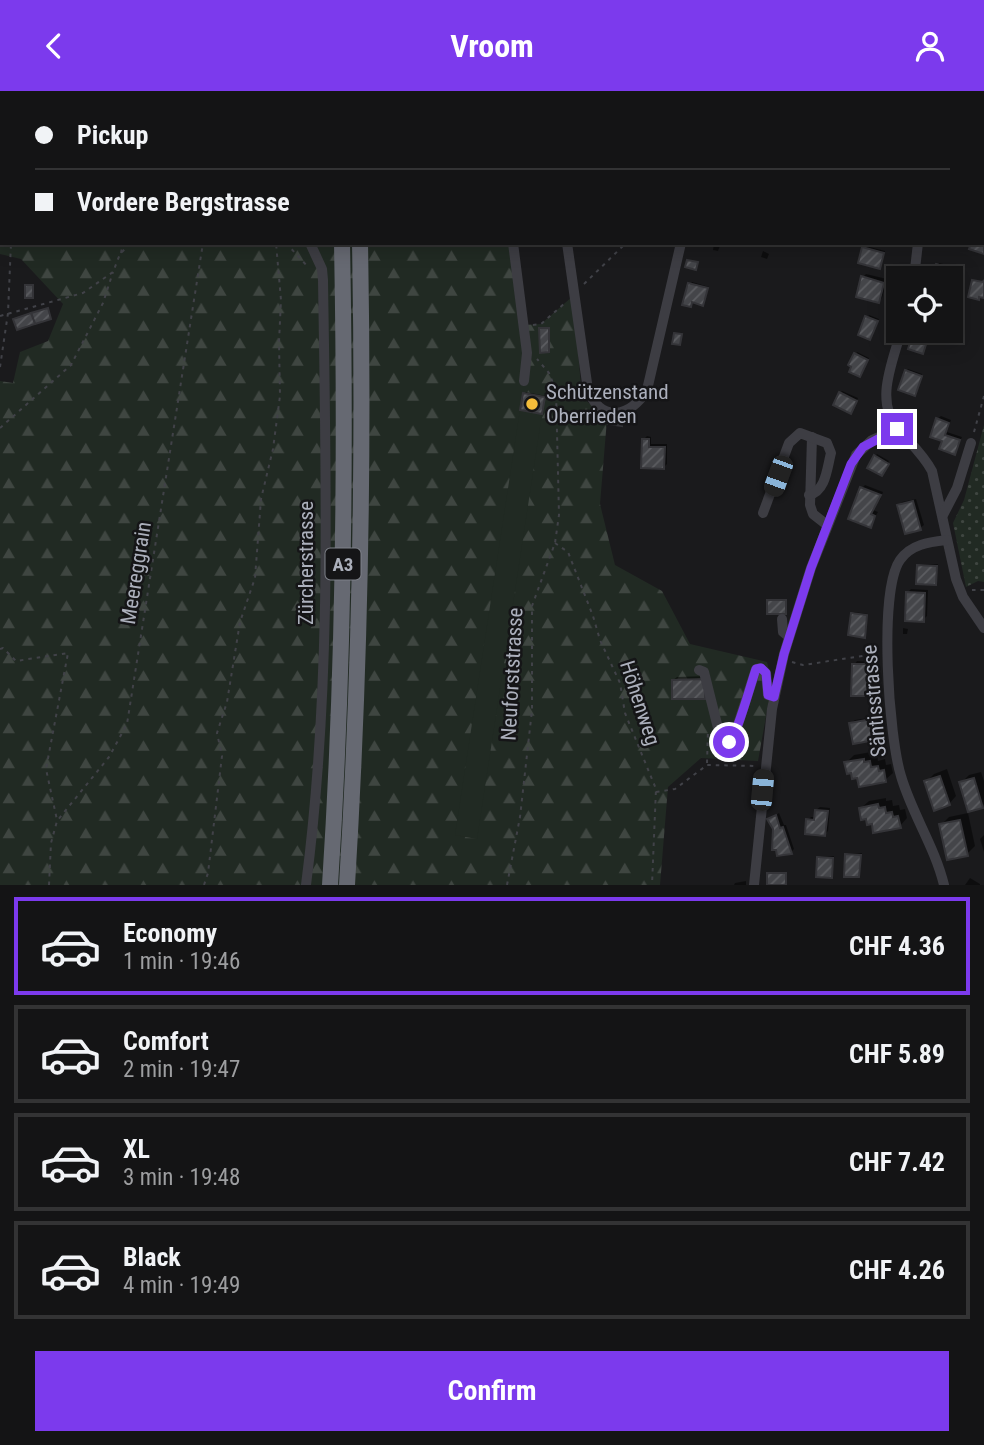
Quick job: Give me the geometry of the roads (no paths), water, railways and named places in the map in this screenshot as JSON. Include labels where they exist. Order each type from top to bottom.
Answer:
[{"type":"highway","name":"A3","points":[[330,885],[342,599],[345,395],[342,245]]},
{"type":"highway","name":"A3","points":[[347,885],[360,595],[360,245]]},
{"type":"street","name":"Zürcherstrasse","points":[[306,885],[323,720],[325,637],[323,280],[322,269],[311,245]]},
{"type":"street","points":[[513,245],[527,353],[524,381]]},
{"type":"street","points":[[567,245],[573,296],[591,398],[606,410],[626,412],[638,404],[647,390],[681,245]]},
{"type":"street","points":[[915,266],[918,245]]},
{"type":"street","points":[[898,343],[886,387],[886,400],[897,429],[924,456],[932,471],[956,579],[963,597],[984,628]]},
{"type":"street","points":[[754,885],[764,766],[774,697],[789,637],[811,568],[856,455],[873,440],[897,429]]},
{"type":"street","points":[[763,513],[792,438],[800,433],[827,443],[831,453],[822,486],[815,494],[809,495]]},
{"type":"street","points":[[813,437],[809,495],[813,514],[827,525]]},
{"type":"street","points":[[943,515],[957,488],[971,443]]},
{"type":"street","name":"Säntisstrasse","points":[[944,885],[928,838],[900,774],[886,653],[892,581],[899,562],[918,545],[947,540]]},
{"type":"street","points":[[782,619],[783,632],[789,637]]},
{"type":"street","points":[[699,670],[704,673],[719,732],[724,741],[733,740],[756,669],[761,668],[766,673],[768,695],[774,697]]},
{"type":"place","name":"Schützenstand Oberrieden","points":[[532,404]]}]
